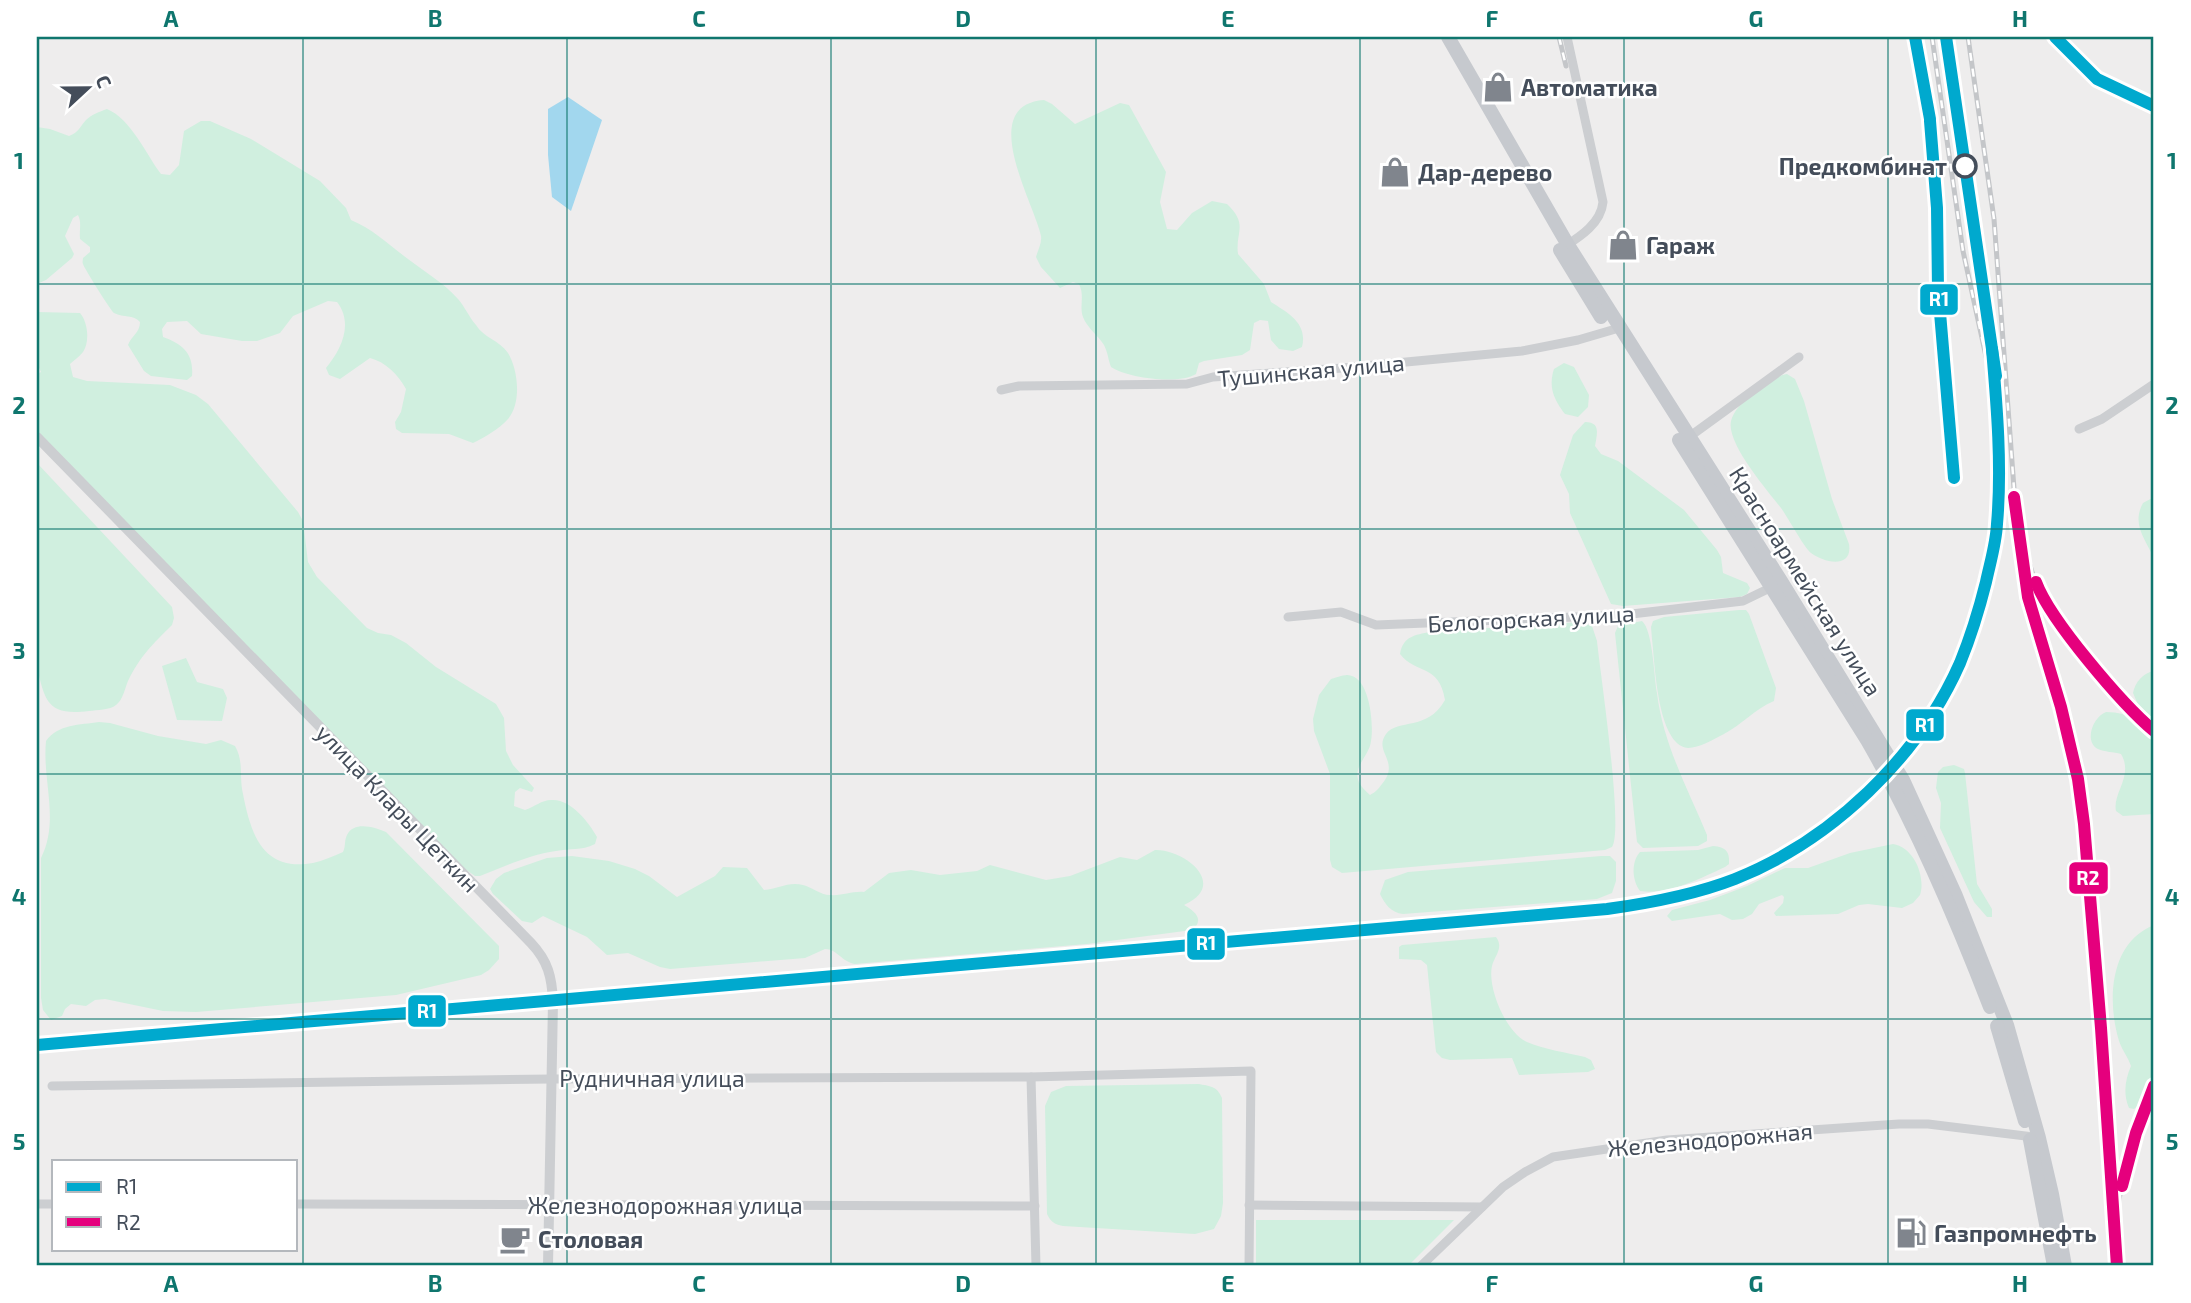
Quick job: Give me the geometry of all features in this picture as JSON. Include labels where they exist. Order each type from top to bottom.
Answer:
[{"type":"main road","name":"Красноармейская улица","points":[[1437,37],[1867,740],[1910,821],[1991,1008],[2052,1194],[2064,1266]]},
{"type":"main road","name":"Красноармейская улица","points":[[1448,37],[1564,248]]},
{"type":"main road","name":"Красноармейская улица","points":[[1615,330],[1689,437],[1903,780],[1984,963],[2018,1056],[2035,1138],[2054,1266]]},
{"type":"street","points":[[1564,248],[1597,220],[1602,212],[1603,202],[1567,37]]},
{"type":"street","name":"Тушинская улица","points":[[1001,390],[1019,386],[1187,384],[1213,377],[1522,351],[1615,330]]},
{"type":"street","points":[[1689,437],[1799,357]]},
{"type":"street","points":[[2079,429],[2102,419],[2154,384]]},
{"type":"street","name":"улица Клары Цеткин","points":[[37,437],[539,951],[548,967],[552,982],[548,1266]]},
{"type":"street","name":"Белогорская улица","points":[[1288,617],[1341,612],[1376,625],[1623,615],[1742,601],[1772,587]]},
{"type":"street","name":"Рудничная улица","points":[[52,1086],[551,1079],[1031,1077],[1251,1071],[1250,1205]]},
{"type":"street","points":[[1031,1077],[1037,1266]]},
{"type":"street","name":"Железнодорожная","points":[[1421,1266],[1503,1187],[1553,1157],[1656,1141],[1919,1124],[2035,1138]]},
{"type":"street","name":"Железнодорожная улица","points":[[298,1204],[1035,1206]]},
{"type":"street","points":[[1249,1266],[1250,1205],[1482,1207]]},
{"type":"green space","points":[[1044,100],[1075,124],[1120,103],[1129,105],[1166,172],[1160,202],[1167,229],[1177,230],[1192,213],[1212,201],[1227,204],[1238,218],[1238,254],[1264,284],[1271,302],[1299,325],[1302,331],[1302,347],[1293,351],[1279,349],[1271,340],[1268,321],[1260,320],[1254,323],[1250,350],[1242,355],[1199,363],[1196,374],[1188,377],[1153,379],[1111,367],[1104,345],[1083,317],[1079,284],[1073,282],[1060,288],[1041,267],[1036,257],[1041,236],[1014,158],[1011,137],[1014,119],[1024,106]]},
{"type":"green space","points":[[107,109],[131,129],[161,174],[170,175],[179,165],[184,131],[201,121],[210,121],[251,139],[320,181],[346,208],[351,220],[374,233],[447,288],[479,329],[508,353],[514,368],[517,395],[508,419],[473,443],[449,434],[402,433],[396,429],[395,422],[401,412],[406,389],[386,366],[370,358],[340,379],[329,375],[326,368],[341,345],[345,328],[345,319],[337,302],[328,301],[293,316],[280,333],[257,341],[201,334],[187,321],[167,322],[162,329],[163,337],[186,351],[191,362],[192,376],[187,380],[151,376],[144,371],[128,345],[139,329],[140,322],[114,313],[88,273],[83,258],[90,252],[90,247],[80,239],[78,215],[73,218],[65,236],[74,254],[72,258],[46,280],[37,284],[37,127],[69,136],[91,116]]},
{"type":"green space","points":[[37,312],[80,313],[83,317],[87,343],[83,352],[70,364],[73,377],[87,381],[170,385],[196,395],[208,404],[298,512],[303,521],[308,562],[317,577],[367,628],[406,643],[436,667],[496,704],[504,718],[506,751],[513,765],[534,788],[532,792],[520,788],[515,792],[514,806],[525,810],[548,800],[565,803],[578,812],[589,825],[597,837],[595,844],[536,855],[480,876],[475,876],[465,869],[37,432],[37,374],[41,372],[37,363]]},
{"type":"green space","points":[[1564,363],[1574,367],[1589,395],[1588,407],[1578,417],[1565,414],[1553,393],[1554,369]]},
{"type":"green space","points":[[1787,374],[1795,379],[1804,401],[1832,499],[1849,544],[1847,557],[1836,562],[1823,559],[1808,550],[1741,454],[1731,430],[1732,417],[1741,404],[1767,382]]},
{"type":"green space","points":[[1585,422],[1596,426],[1595,446],[1601,454],[1618,461],[1684,510],[1717,550],[1721,557],[1723,573],[1747,583],[1750,588],[1747,594],[1740,597],[1623,606],[1611,604],[1570,513],[1569,494],[1560,475],[1573,435]]},
{"type":"green space","points":[[37,463],[172,607],[172,625],[142,657],[120,700],[110,708],[75,712],[57,709],[46,698],[43,689],[37,667]]},
{"type":"green space","points":[[2154,497],[2154,559],[2141,532],[2139,518],[2143,503]]},
{"type":"green space","points":[[1746,610],[1749,614],[1776,688],[1774,701],[1724,734],[1702,745],[1688,748],[1678,743],[1664,719],[1655,666],[1651,627],[1653,621],[1664,617]]},
{"type":"green space","points":[[1642,621],[1649,634],[1665,730],[1677,766],[1707,835],[1707,841],[1698,846],[1643,848],[1637,842],[1615,633],[1618,626]]},
{"type":"green space","points":[[1580,622],[1592,626],[1597,641],[1613,782],[1615,834],[1612,847],[1605,850],[1342,873],[1332,867],[1330,774],[1314,731],[1313,719],[1319,695],[1331,679],[1345,675],[1355,677],[1361,683],[1369,702],[1371,741],[1357,773],[1362,787],[1370,795],[1378,789],[1389,769],[1383,746],[1386,734],[1398,726],[1430,717],[1445,700],[1438,680],[1400,654],[1407,640],[1430,632]]},
{"type":"green space","points":[[186,658],[197,682],[223,689],[227,698],[222,721],[177,720],[162,666]]},
{"type":"green space","points":[[2154,671],[2154,721],[2139,707],[2133,693],[2140,679]]},
{"type":"green space","points":[[2106,712],[2128,716],[2154,741],[2154,814],[2123,816],[2116,811],[2124,777],[2124,762],[2121,754],[2098,749],[2091,740],[2094,723]]},
{"type":"green space","points":[[99,722],[158,736],[206,744],[221,740],[235,746],[246,809],[255,836],[271,856],[282,862],[313,863],[343,852],[347,835],[354,828],[370,827],[386,832],[499,946],[499,959],[481,975],[396,995],[196,1012],[163,1011],[105,999],[95,1000],[86,1006],[71,1004],[62,1016],[51,1020],[43,1010],[41,998],[41,858],[47,844],[50,815],[46,741],[63,728]]},
{"type":"green space","points":[[1954,765],[1964,769],[1965,773],[1977,884],[1992,909],[1992,917],[1987,917],[1974,902],[1940,828],[1941,803],[1936,788],[1938,772],[1943,767]]},
{"type":"green space","points":[[1893,844],[1907,851],[1920,872],[1920,895],[1913,903],[1902,908],[1868,904],[1838,914],[1776,916],[1774,913],[1783,903],[1782,895],[1759,904],[1752,914],[1743,919],[1732,920],[1720,914],[1672,921],[1667,916],[1672,910],[1710,900],[1785,868],[1808,868],[1850,853]]},
{"type":"green space","points":[[1713,846],[1728,853],[1729,864],[1725,867],[1662,891],[1640,891],[1637,887],[1634,866],[1640,852],[1698,850]]},
{"type":"green space","points":[[1155,850],[1179,855],[1198,870],[1203,879],[1203,888],[1197,897],[1184,905],[1195,913],[1198,919],[1192,930],[1087,944],[855,964],[825,949],[805,958],[670,969],[660,967],[628,953],[607,955],[587,937],[543,916],[532,923],[522,921],[490,889],[504,873],[547,858],[572,856],[609,861],[635,869],[677,897],[715,876],[723,867],[747,868],[764,890],[798,884],[823,894],[834,895],[864,892],[889,873],[911,870],[940,875],[977,871],[990,865],[1046,880],[1070,876],[1120,857],[1137,860]]},
{"type":"green space","points":[[1610,856],[1616,862],[1616,881],[1612,893],[1597,899],[1403,914],[1389,907],[1380,894],[1385,880],[1408,872]]},
{"type":"green space","points":[[2154,925],[2154,1072],[2141,1103],[2134,1109],[2129,1108],[2126,1098],[2126,1082],[2131,1066],[2115,1025],[2113,991],[2120,959],[2128,945]]},
{"type":"green space","points":[[1496,937],[1499,948],[1492,966],[1492,985],[1505,1020],[1519,1037],[1527,1042],[1585,1057],[1591,1060],[1595,1069],[1588,1072],[1519,1075],[1512,1058],[1450,1060],[1442,1058],[1436,1052],[1427,965],[1421,960],[1399,959],[1399,947]]},
{"type":"green space","points":[[1066,1086],[1210,1086],[1222,1098],[1223,1203],[1221,1216],[1214,1229],[1195,1234],[1063,1226],[1051,1221],[1047,1214],[1045,1106],[1051,1092]]},
{"type":"green space","points":[[1256,1220],[1454,1220],[1408,1266],[1256,1266]]},
{"type":"water","points":[[568,97],[602,120],[571,211],[552,197],[548,155],[548,109]]},
{"type":"railway","points":[[1559,37],[1566,66]]},
{"type":"railway","points":[[1915,37],[1933,129]]},
{"type":"railway","points":[[1932,37],[1963,251],[1987,361]]},
{"type":"railway","points":[[1968,37],[1994,219],[2015,502]]},
{"type":"railway","points":[[2055,37],[2097,79],[2154,106]]},
{"type":"railway","points":[[1930,121],[1937,208],[1938,289],[1954,478]]},
{"type":"railway","points":[[37,1045],[1607,909],[1672,898],[1720,885],[1771,862],[1805,842],[1838,819],[1868,792],[1896,763],[1921,731],[1960,663],[1983,592],[1995,539],[1999,459],[1992,349]]},
{"type":"railway","points":[[2018,529],[2037,587],[2048,607],[2095,668],[2154,731]]},
{"type":"railway","points":[[2117,1259],[2117,1214],[2123,1181],[2154,1086]]},
{"type":"transit line","name":"R1","points":[[1915,37],[1930,119]]},
{"type":"transit line","name":"R1","points":[[1946,37],[1996,376]]},
{"type":"transit line","name":"R1","points":[[2055,37],[2097,79],[2154,106]]},
{"type":"transit line","name":"R1","points":[[1930,121],[1937,208],[1938,289],[1954,478]]},
{"type":"transit line","name":"R1","points":[[37,1045],[1607,909],[1672,898],[1720,885],[1771,862],[1805,842],[1838,819],[1868,792],[1896,763],[1921,731],[1960,663],[1983,592],[1995,539],[1999,459],[1992,349]]},
{"type":"transit line","name":"R2","points":[[2014,497],[2028,597],[2061,707],[2078,779],[2101,1028],[2117,1266]]},
{"type":"transit line","name":"R2","points":[[2036,582],[2056,618],[2088,661],[2154,731]]},
{"type":"transit line","name":"R2","points":[[2122,1186],[2136,1133],[2154,1086]]},
{"type":"place","name":"Автоматика","points":[[1498,87]]},
{"type":"place","name":"Предкомбинат","points":[[1965,166]]},
{"type":"place","name":"Дар-дерево","points":[[1395,172]]},
{"type":"place","name":"Гараж","points":[[1623,245]]},
{"type":"place","name":"Газпромнефть","points":[[1911,1233]]},
{"type":"place","name":"Столовая","points":[[515,1239]]}]
